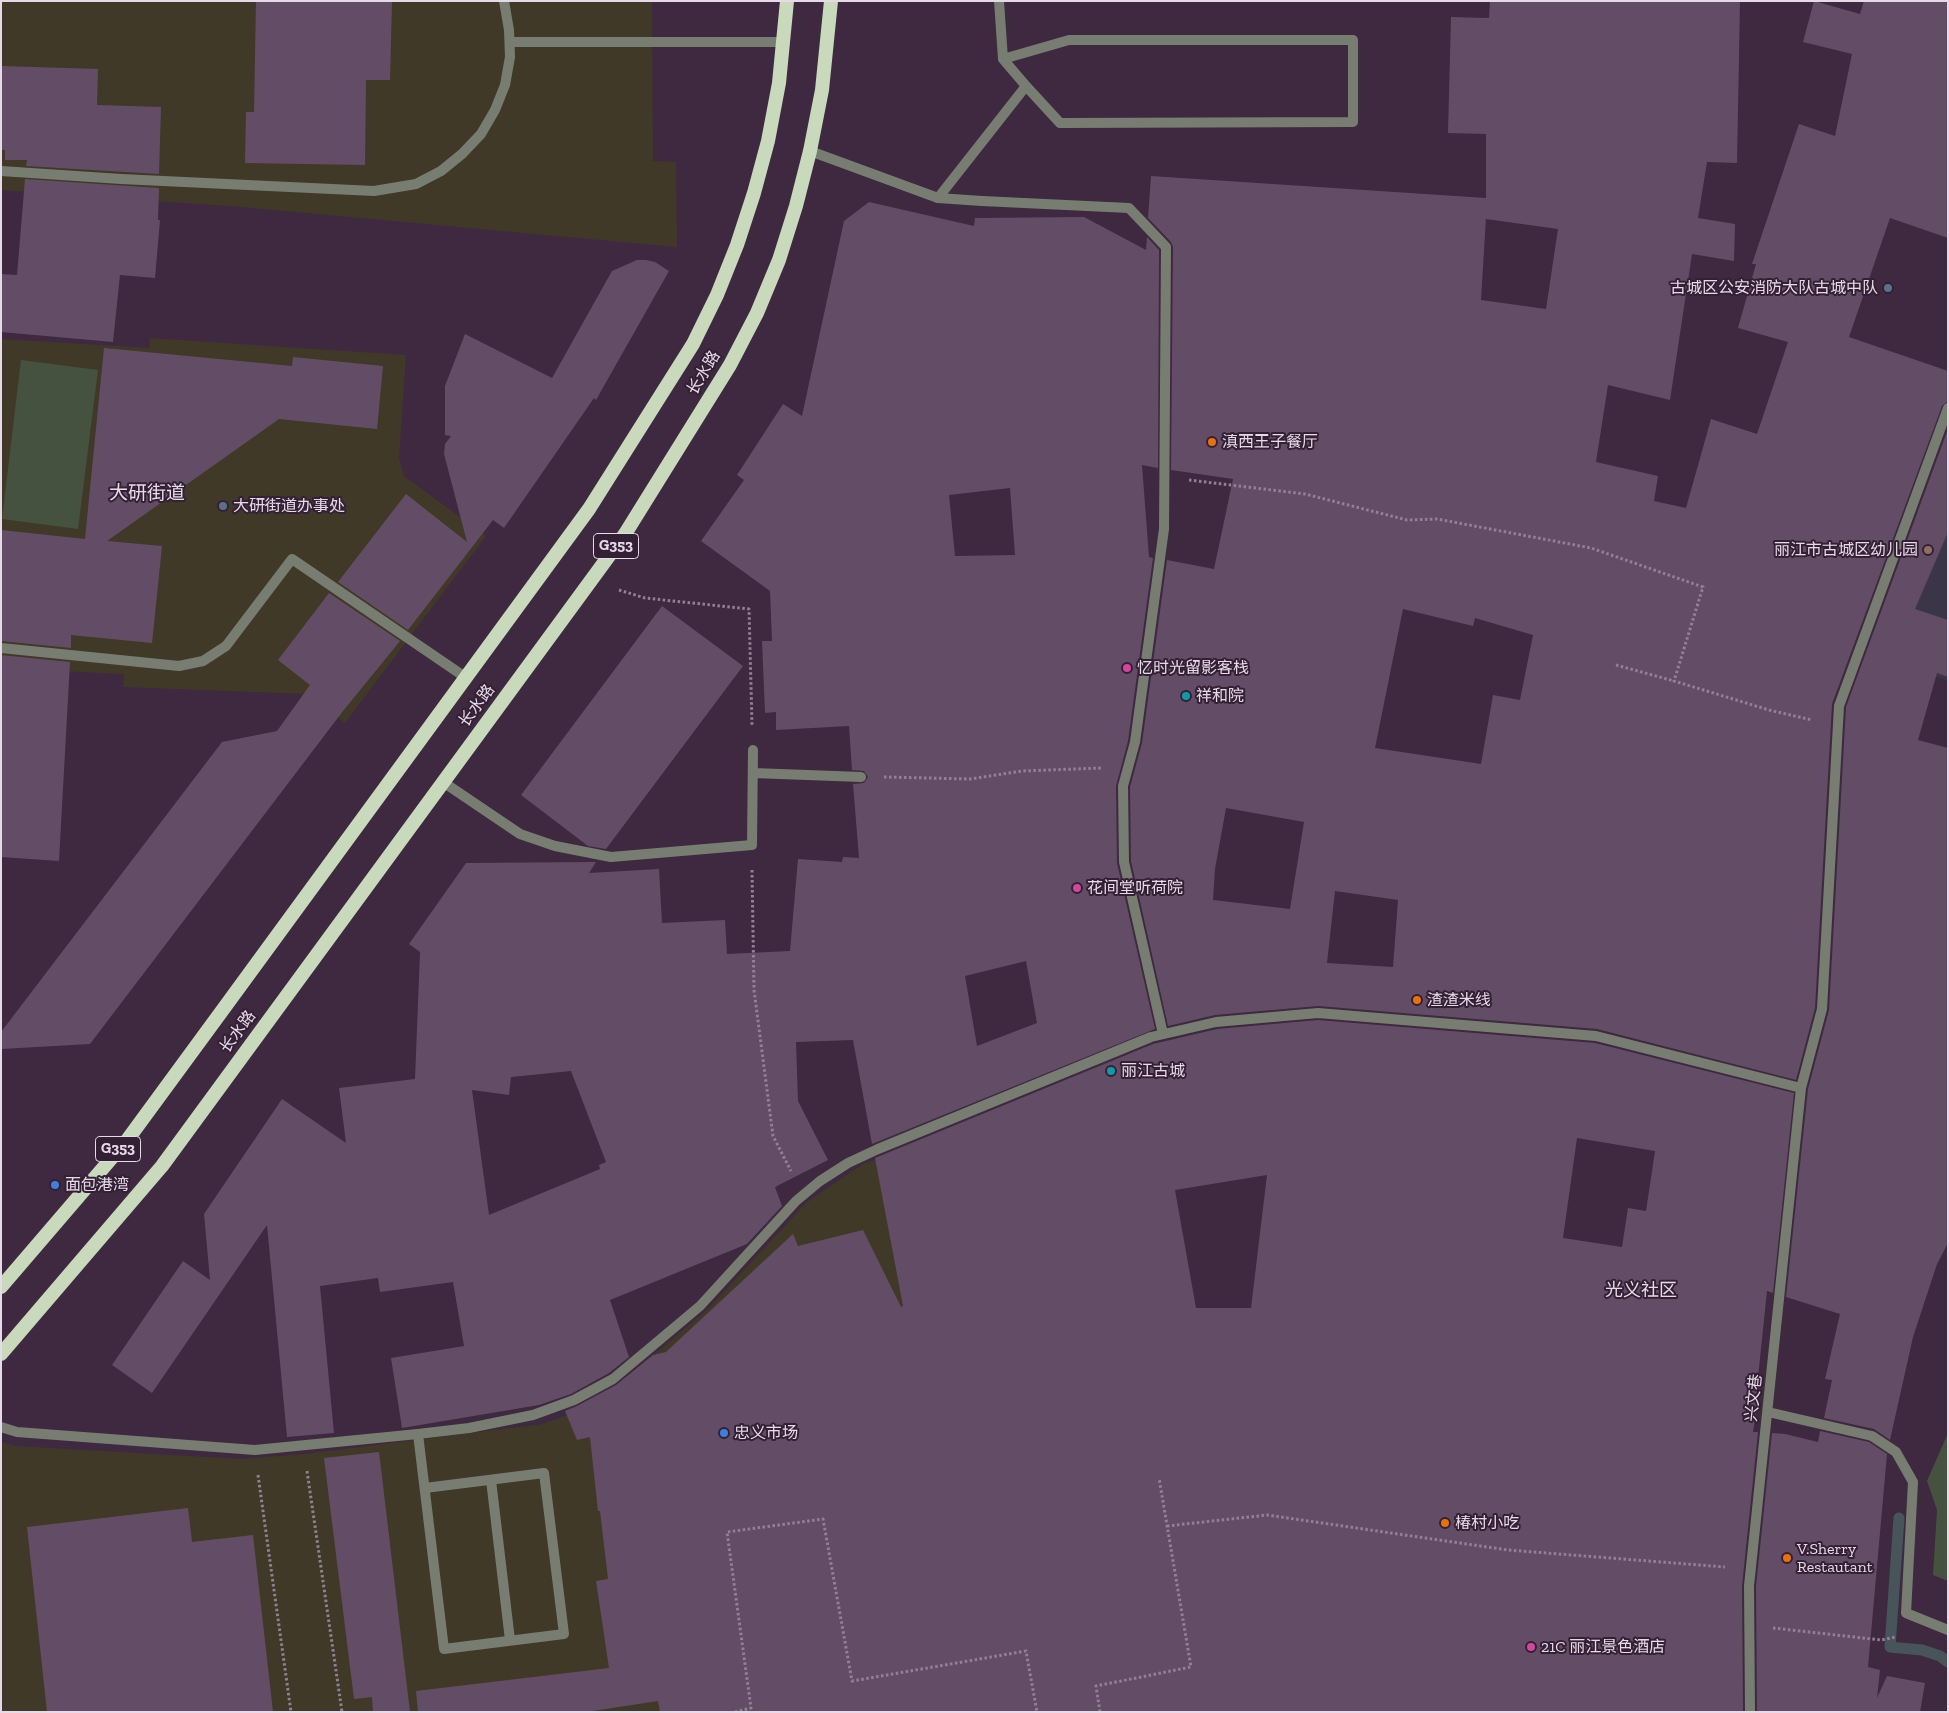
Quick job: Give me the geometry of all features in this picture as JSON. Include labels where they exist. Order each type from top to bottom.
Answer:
[{"type":"highway","name":"长水路","points":[[1,1287],[128,1139],[589,509],[693,344],[721,286],[754,194],[768,141],[779,83],[787,1]]},
{"type":"highway","name":"长水路","points":[[1,1354],[162,1166],[625,534],[730,365],[757,313],[778,260],[796,206],[810,151],[822,90],[830,1]]},
{"type":"street","points":[[1,171],[121,180],[374,191],[416,184],[440,171],[462,154],[480,134],[495,110],[505,85],[510,57],[509,30],[504,1]]},
{"type":"street","points":[[999,1],[1003,59],[1060,123],[1353,122],[1353,40],[1069,40],[1003,59]]},
{"type":"street","points":[[510,42],[784,42]]},
{"type":"street","points":[[938,198],[1026,86]]},
{"type":"street","points":[[810,151],[938,198],[1129,208],[1166,247],[1164,529],[1134,742],[1124,786],[1124,862],[1163,1034]]},
{"type":"street","name":"兴文巷","points":[[1750,1712],[1751,1569],[1801,1088],[1822,1009],[1839,706],[1948,408]]},
{"type":"street","points":[[1,648],[179,666],[203,661],[226,646],[292,559],[465,678]]},
{"type":"street","points":[[443,782],[520,834],[555,846],[611,857],[752,844],[753,750]]},
{"type":"street","points":[[753,774],[861,777]]},
{"type":"street","points":[[1,1427],[17,1432],[255,1450],[469,1428],[533,1415],[574,1400],[613,1379],[700,1306],[773,1224],[803,1195],[848,1163],[1151,1037],[1216,1022],[1318,1012],[1596,1036],[1801,1088]]},
{"type":"street","points":[[1768,1412],[1872,1436],[1896,1452],[1913,1482],[1906,1613],[1948,1630]]},
{"type":"street","points":[[418,1434],[444,1649],[564,1634],[544,1473],[425,1488]]},
{"type":"street","points":[[491,1480],[510,1640]]},
{"type":"path","points":[[1165,476],[1305,494],[1406,520],[1437,519],[1591,548],[1703,587],[1674,680]]},
{"type":"path","points":[[589,582],[645,598],[749,609],[753,750]]},
{"type":"path","points":[[1616,665],[1674,680],[1769,710],[1837,725]]},
{"type":"path","points":[[861,777],[970,779],[1022,771],[1128,768]]},
{"type":"path","points":[[752,844],[754,990],[773,1136],[803,1195]]},
{"type":"path","points":[[303,1446],[342,1712]]},
{"type":"path","points":[[255,1450],[291,1712]]},
{"type":"path","points":[[1100,1712],[1096,1686],[1191,1667],[1159,1478]]},
{"type":"path","points":[[1167,1526],[1267,1515],[1508,1550],[1751,1569]]},
{"type":"path","points":[[735,1712],[751,1708],[727,1532],[823,1519],[852,1681],[1026,1651],[1037,1712]]},
{"type":"path","points":[[1750,1625],[1881,1640],[1901,1636]]},
{"type":"shaded area","points":[[1,1],[652,1],[653,161],[676,162],[677,247],[241,207],[1,190]]},
{"type":"shaded area","name":"大研街道办事处","points":[[150,338],[406,355],[399,458],[404,476],[486,536],[345,723],[307,694],[123,687],[124,674],[1,668],[1,339],[149,348]]},
{"type":"shaded area","name":"丽江市古城区幼儿园","points":[[1948,449],[1948,681],[1868,652]]},
{"type":"shaded area","name":"忠义市场","points":[[905,1151],[1042,1712],[1,1712],[1,1442],[16,1446],[241,1459],[305,1454],[542,1424],[574,1413],[617,1387],[709,1308],[807,1202],[863,1164]]},
{"type":"green space","points":[[21,360],[98,370],[78,529],[2,519]]},
{"type":"green space","points":[[1948,1433],[1948,1581],[1933,1575],[1937,1510],[1927,1481]]},
{"type":"building","points":[[256,1],[392,1],[390,80],[366,80],[365,165],[245,163],[246,112],[254,112]]},
{"type":"building","points":[[1490,1],[1740,1],[1737,163],[1707,162],[1698,218],[1735,224],[1734,261],[1692,254],[1670,400],[1608,385],[1596,462],[1658,476],[1654,501],[1686,508],[1711,419],[1757,434],[1788,342],[1738,328],[1756,264],[1752,264],[1799,124],[1835,136],[1852,54],[1803,42],[1814,1],[1860,14],[1864,1],[1948,1],[1948,238],[1890,218],[1849,337],[1948,371],[1948,401],[1942,406],[1832,704],[1815,1008],[1796,1080],[1597,1029],[1318,1006],[1215,1015],[1168,1026],[1131,861],[1130,787],[1142,743],[1167,560],[1214,569],[1233,479],[1171,470],[1173,247],[1171,242],[1148,218],[1151,176],[1486,198],[1486,134],[1448,133],[1451,17],[1489,18]],"holes":[[[1486,217],[1486,219],[1558,229],[1546,309],[1481,300]],[[1403,609],[1473,626],[1475,618],[1533,635],[1520,700],[1493,695],[1481,764],[1375,748]],[[1226,808],[1304,822],[1290,909],[1213,900],[1215,869]],[[1335,891],[1398,900],[1393,967],[1327,963]]]},
{"type":"building","points":[[1,66],[98,69],[97,105],[161,107],[159,174],[26,166],[27,160],[5,160],[5,150],[1,150]]},
{"type":"building","points":[[25,179],[159,188],[158,220],[160,220],[155,278],[120,275],[113,342],[1,332],[1,274],[17,275]]},
{"type":"building","points":[[869,202],[974,226],[975,218],[1084,217],[1146,250],[1147,237],[1159,250],[1158,468],[1142,465],[1149,557],[1153,558],[1128,741],[1116,786],[1117,863],[1155,1029],[872,1144],[853,1040],[796,1042],[798,1101],[828,1160],[775,1187],[782,1206],[747,1244],[610,1300],[629,1357],[609,1373],[571,1394],[539,1405],[402,1428],[391,1358],[464,1346],[453,1282],[380,1292],[378,1278],[320,1286],[334,1433],[287,1437],[267,1225],[152,1393],[112,1365],[183,1261],[210,1280],[204,1214],[282,1099],[346,1143],[339,1088],[415,1079],[420,952],[409,944],[466,863],[596,862],[589,873],[659,869],[662,923],[725,920],[727,954],[790,951],[798,859],[842,862],[843,857],[859,858],[853,784],[864,783],[868,777],[864,771],[852,770],[849,726],[776,730],[776,712],[765,713],[762,641],[772,641],[770,591],[701,541],[744,480],[737,475],[783,404],[802,416],[844,221]],"holes":[[[1010,488],[1015,555],[955,556],[949,495]],[[1026,961],[1037,1023],[977,1046],[965,976]],[[571,1071],[606,1162],[599,1165],[600,1169],[489,1215],[472,1090],[509,1095],[511,1077]]]},
{"type":"building","points":[[637,260],[655,262],[669,271],[596,400],[594,398],[504,528],[493,520],[408,630],[338,582],[406,494],[467,542],[444,454],[445,444],[451,436],[445,435],[445,386],[465,334],[552,378],[612,271]]},
{"type":"building","points":[[104,348],[292,366],[293,357],[383,366],[377,429],[279,419],[107,541],[162,546],[152,643],[71,635],[71,648],[1,641],[1,530],[85,539]]},
{"type":"building","points":[[1948,429],[1948,532],[1915,609],[1948,620],[1948,677],[1937,673],[1918,740],[1948,748],[1948,1243],[1937,1264],[1913,1337],[1890,1440],[1874,1429],[1824,1418],[1832,1380],[1825,1379],[1840,1314],[1786,1297],[1808,1089],[1829,1010],[1846,707]]},
{"type":"building","points":[[329,593],[400,641],[343,711],[90,1044],[1,1049],[1,1032],[222,742],[277,731],[310,685],[278,660]]},
{"type":"building","points":[[662,606],[743,666],[606,849],[588,846],[521,795]]},
{"type":"building","points":[[1,655],[70,662],[59,861],[1,857]]},
{"type":"building","points":[[1318,1020],[1595,1043],[1794,1093],[1773,1293],[1767,1291],[1757,1387],[1760,1388],[1753,1432],[1758,1432],[1742,1586],[1743,1712],[660,1712],[658,1701],[586,1712],[418,1712],[416,1691],[609,1668],[596,1581],[608,1579],[590,1437],[577,1440],[565,1411],[616,1385],[653,1355],[666,1352],[793,1234],[798,1246],[863,1230],[901,1307],[903,1306],[875,1158],[1153,1044],[1217,1029]],"holes":[[[1577,1138],[1655,1151],[1646,1211],[1628,1208],[1622,1247],[1563,1238]],[[1267,1175],[1251,1308],[1196,1308],[1175,1190]]]},
{"type":"building","points":[[1820,1431],[1869,1442],[1887,1454],[1868,1667],[1880,1670],[1877,1698],[1887,1676],[1925,1683],[1920,1712],[1757,1712],[1756,1586],[1772,1433],[1785,1434],[1818,1442]]},
{"type":"building","points":[[379,1452],[410,1712],[373,1712],[372,1697],[354,1699],[324,1458]]},
{"type":"building","points":[[188,1508],[192,1542],[253,1535],[273,1712],[47,1712],[27,1527]]},
{"type":"waterway","points":[[1899,1518],[1890,1647],[1922,1650],[1940,1656],[1948,1662]]},
{"type":"place","name":"古城区公安消防大队古城中队","points":[[1888,288]]},
{"type":"place","name":"滇西王子餐厅","points":[[1212,442]]},
{"type":"place","name":"大研街道办事处","points":[[223,506]]},
{"type":"place","name":"丽江市古城区幼儿园","points":[[1928,550]]},
{"type":"place","name":"忆时光留影客栈","points":[[1127,668]]},
{"type":"place","name":"祥和院","points":[[1186,696]]},
{"type":"place","name":"花间堂听荷院","points":[[1077,888]]},
{"type":"place","name":"渣渣米线","points":[[1417,1000]]},
{"type":"place","name":"丽江古城","points":[[1111,1071]]},
{"type":"place","name":"面包港湾","points":[[55,1185]]},
{"type":"place","name":"忠义市场","points":[[724,1433]]},
{"type":"place","name":"椿村小吃","points":[[1445,1523]]},
{"type":"place","name":"V.Sherry Restautant","points":[[1787,1558]]},
{"type":"place","name":"21C 丽江景色酒店","points":[[1531,1647]]},
{"type":"district","name":"大研街道","points":[[147,494]]},
{"type":"district","name":"光义社区","points":[[1641,1291]]}]
